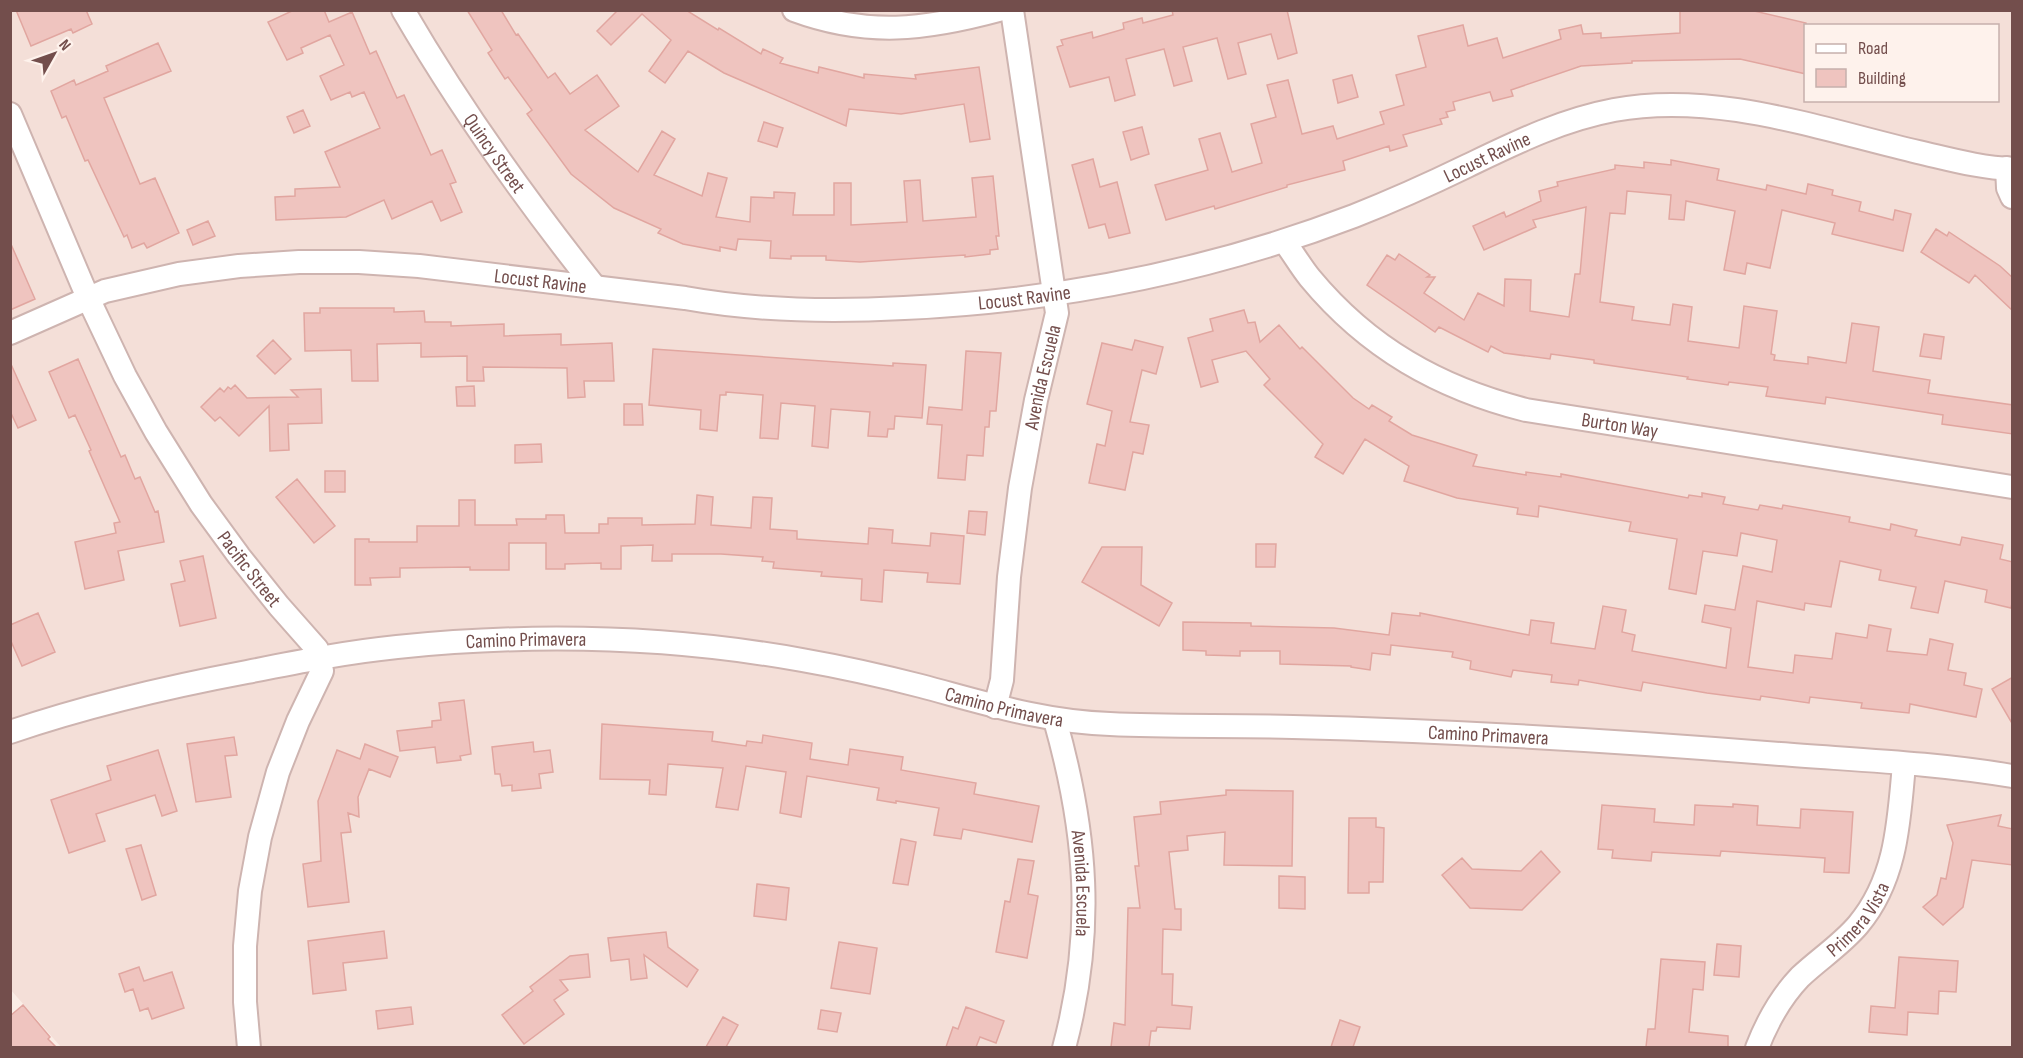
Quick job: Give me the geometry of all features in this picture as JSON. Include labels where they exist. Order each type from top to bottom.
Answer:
[{"type":"street","name":"Quincy Street","points":[[403,10],[431,59],[492,151],[595,287]]},
{"type":"street","points":[[794,10],[814,18],[847,26],[886,29],[925,27],[999,10]]},
{"type":"street","name":"Avenida Escuela","points":[[995,707],[1002,680],[1009,577],[1020,488],[1036,400],[1057,313],[1012,10]]},
{"type":"street","name":"Locust Ravine","points":[[10,333],[105,291],[179,274],[238,266],[299,262],[359,262],[419,266],[685,298],[722,305],[789,309],[864,310],[963,305],[1054,294],[1128,282],[1201,265],[1284,241],[1354,216],[1424,187],[1538,132],[1580,118],[1653,105],[1697,105],[1741,110],[1968,164],[2010,169]]},
{"type":"street","name":"Pacific Street","points":[[10,114],[88,298],[150,423],[201,504],[252,573],[317,650],[319,658]]},
{"type":"street","points":[[2010,169],[2008,188],[2013,197]]},
{"type":"street","name":"Burton Way","points":[[1284,241],[1310,278],[1340,311],[1374,341],[1446,384],[1488,400],[1526,410],[2013,487]]},
{"type":"street","name":"Camino Primavera","points":[[10,732],[49,719],[171,688],[319,658],[392,647],[464,641],[562,638],[660,641],[805,660],[1055,720],[1107,724],[1291,727],[1594,739],[1904,764],[2013,776]]},
{"type":"street","points":[[249,1047],[245,1002],[245,946],[250,891],[260,837],[278,772],[298,721],[322,671],[319,658]]},
{"type":"street","name":"Avenida Escuela","points":[[1055,720],[1069,767],[1078,816],[1083,865],[1084,915],[1079,974],[1064,1047]]},
{"type":"street","name":"Primera Vista","points":[[1757,1047],[1780,1002],[1801,977],[1840,944],[1860,923],[1877,896],[1889,869],[1897,840],[1904,764]]},
{"type":"shaded area","points":[[10,11],[2012,11],[2012,1047],[61,1047],[10,989]]},
{"type":"building","points":[[16,10],[86,10],[92,24],[73,33],[71,29],[31,46]]},
{"type":"building","points":[[294,10],[324,10],[329,22],[352,12],[370,54],[376,51],[397,98],[404,95],[431,155],[442,150],[456,182],[450,184],[462,212],[441,221],[432,201],[392,219],[384,200],[346,217],[276,220],[275,197],[295,196],[295,189],[340,187],[325,152],[380,128],[364,92],[352,97],[350,92],[331,100],[320,76],[344,65],[330,35],[301,48],[303,53],[287,60],[268,22]]},
{"type":"building","points":[[467,10],[501,10],[516,35],[518,34],[548,78],[555,73],[570,94],[597,75],[619,106],[585,130],[638,172],[662,131],[675,139],[654,175],[702,196],[708,173],[727,178],[716,217],[750,222],[751,197],[774,198],[774,192],[795,193],[793,215],[834,215],[834,183],[851,183],[851,225],[907,222],[904,181],[920,180],[923,221],[976,217],[972,178],[993,176],[999,236],[996,236],[998,249],[990,250],[990,254],[965,257],[965,255],[860,262],[826,260],[826,256],[791,256],[791,259],[770,258],[771,241],[738,239],[736,250],[720,247],[720,251],[683,244],[658,233],[661,229],[614,208],[571,174],[527,114],[532,110],[508,77],[505,79],[488,53],[492,50]]},
{"type":"building","points":[[618,10],[686,10],[761,54],[763,49],[783,58],[780,63],[818,73],[819,67],[864,78],[864,74],[916,79],[915,75],[979,67],[990,139],[970,142],[964,104],[901,114],[849,109],[846,126],[724,73],[688,51],[665,83],[649,71],[671,40],[642,14],[611,45],[597,31]]},
{"type":"building","points":[[1172,10],[1287,10],[1297,53],[1278,59],[1271,34],[1238,43],[1246,74],[1228,79],[1217,38],[1183,47],[1192,81],[1174,86],[1164,49],[1126,59],[1135,95],[1115,101],[1109,77],[1070,87],[1057,47],[1063,45],[1061,40],[1092,32],[1093,38],[1124,29],[1123,23],[1142,18],[1143,23],[1173,15]]},
{"type":"building","points":[[1680,10],[1750,10],[1806,23],[1804,24],[1804,74],[1740,59],[1632,61],[1632,63],[1581,66],[1511,90],[1513,96],[1493,101],[1490,92],[1453,102],[1455,110],[1446,112],[1448,117],[1440,119],[1442,124],[1403,135],[1407,146],[1390,151],[1389,146],[1343,161],[1345,170],[1287,185],[1287,187],[1215,209],[1214,206],[1166,220],[1155,185],[1208,170],[1199,139],[1220,133],[1232,172],[1262,163],[1251,124],[1276,117],[1267,85],[1288,80],[1302,134],[1333,126],[1337,139],[1384,124],[1380,112],[1404,105],[1396,75],[1426,67],[1418,36],[1463,25],[1468,46],[1497,38],[1503,58],[1561,39],[1559,30],[1581,25],[1583,34],[1601,33],[1601,38],[1680,33]]},
{"type":"building","points":[[158,43],[171,71],[104,98],[140,184],[155,178],[179,233],[147,248],[144,243],[132,248],[127,235],[124,237],[88,160],[85,161],[66,116],[62,118],[51,91],[74,80],[76,85],[108,71],[106,66]]},
{"type":"building","points":[[1352,75],[1358,97],[1338,103],[1333,80]]},
{"type":"building","points":[[303,110],[310,126],[294,133],[287,117]]},
{"type":"building","points":[[764,122],[783,128],[777,147],[758,141]]},
{"type":"building","points":[[1142,127],[1149,154],[1131,160],[1123,132]]},
{"type":"building","points":[[1093,159],[1100,187],[1117,182],[1130,233],[1109,238],[1105,224],[1089,228],[1072,165]]},
{"type":"building","points":[[1671,160],[1719,169],[1717,180],[1766,190],[1767,185],[1806,194],[1808,184],[1833,190],[1832,195],[1861,202],[1859,211],[1893,220],[1895,210],[1911,214],[1903,251],[1832,234],[1835,223],[1782,210],[1770,268],[1747,263],[1745,274],[1724,270],[1735,211],[1686,201],[1684,220],[1669,219],[1671,195],[1627,191],[1625,214],[1610,213],[1600,302],[1634,307],[1632,320],[1670,325],[1673,304],[1692,307],[1688,341],[1739,348],[1744,306],[1777,311],[1771,354],[1775,355],[1774,360],[1808,364],[1808,357],[1846,363],[1852,323],[1879,327],[1873,371],[1930,380],[1928,393],[2013,405],[2013,434],[1942,424],[1943,415],[1826,397],[1825,404],[1766,396],[1768,387],[1729,382],[1728,385],[1687,379],[1688,377],[1551,354],[1550,359],[1504,353],[1491,346],[1488,352],[1439,327],[1435,332],[1367,285],[1387,255],[1395,260],[1399,254],[1430,275],[1427,277],[1435,277],[1424,293],[1464,320],[1478,293],[1504,306],[1505,279],[1531,280],[1530,311],[1569,317],[1575,274],[1580,274],[1586,207],[1533,220],[1536,227],[1484,250],[1473,226],[1504,212],[1506,217],[1541,201],[1539,191],[1558,186],[1557,182],[1615,169],[1615,165],[1644,168],[1644,162],[1671,165]]},
{"type":"building","points":[[208,221],[215,236],[193,245],[187,230]]},
{"type":"building","points":[[1936,229],[1947,236],[1949,232],[2000,266],[2013,278],[2013,311],[1975,275],[1969,283],[1921,252]]},
{"type":"building","points":[[10,242],[35,299],[10,310]]},
{"type":"building","points":[[320,308],[394,308],[394,312],[424,311],[425,322],[451,322],[451,326],[504,324],[504,336],[561,334],[561,345],[612,343],[614,381],[584,381],[585,397],[568,398],[567,368],[483,367],[484,381],[467,381],[467,356],[421,357],[421,343],[377,344],[378,381],[352,381],[351,350],[305,351],[304,313],[320,313]]},
{"type":"building","points":[[1244,310],[1248,323],[1255,322],[1260,342],[1279,325],[1300,349],[1302,347],[1353,398],[1369,409],[1372,405],[1392,417],[1389,421],[1412,435],[1477,455],[1473,466],[1526,475],[1526,472],[1561,477],[1561,474],[1688,498],[1689,495],[1702,497],[1702,493],[1725,497],[1723,504],[1758,510],[1760,505],[1782,509],[1783,505],[1850,517],[1849,522],[1890,530],[1891,524],[1917,530],[1915,536],[1960,545],[1962,537],[2003,545],[2000,559],[2013,562],[2011,608],[1985,602],[1987,590],[1945,581],[1938,613],[1911,608],[1916,587],[1879,580],[1881,570],[1840,561],[1831,607],[1805,603],[1804,610],[1757,601],[1748,667],[1793,673],[1795,655],[1832,659],[1836,633],[1867,638],[1869,625],[1891,629],[1887,651],[1927,655],[1930,639],[1953,644],[1948,670],[1966,673],[1964,685],[1982,689],[1976,717],[1910,704],[1909,713],[1861,708],[1862,703],[1810,697],[1809,703],[1761,696],[1760,700],[1643,682],[1641,691],[1579,680],[1578,685],[1551,682],[1552,675],[1513,670],[1511,677],[1470,669],[1471,661],[1452,657],[1453,652],[1391,645],[1390,655],[1372,653],[1370,670],[1351,666],[1280,664],[1280,651],[1240,651],[1240,656],[1206,655],[1206,651],[1183,650],[1183,622],[1334,628],[1389,635],[1392,613],[1420,616],[1420,613],[1529,635],[1531,620],[1554,623],[1551,643],[1595,649],[1603,606],[1626,610],[1622,632],[1635,635],[1632,651],[1726,668],[1731,628],[1702,622],[1705,605],[1735,610],[1743,566],[1772,572],[1777,540],[1741,533],[1737,556],[1703,551],[1696,594],[1669,589],[1677,539],[1629,531],[1631,522],[1539,506],[1538,517],[1517,514],[1518,508],[1457,498],[1404,481],[1409,466],[1365,439],[1343,474],[1315,457],[1323,444],[1264,385],[1270,379],[1246,351],[1212,360],[1218,382],[1201,387],[1188,338],[1213,331],[1210,319]]},
{"type":"building","points":[[1924,334],[1944,337],[1941,359],[1920,356]]},
{"type":"building","points":[[273,340],[291,359],[275,374],[257,356]]},
{"type":"building","points":[[1135,340],[1163,347],[1156,374],[1142,370],[1130,422],[1149,425],[1143,454],[1133,452],[1125,490],[1089,483],[1097,444],[1105,446],[1112,411],[1087,404],[1102,343],[1132,350]]},
{"type":"building","points":[[653,349],[893,366],[893,363],[926,365],[922,418],[895,416],[894,429],[888,429],[887,437],[868,436],[870,412],[831,409],[828,448],[812,446],[815,406],[781,403],[778,439],[760,438],[763,395],[726,392],[726,395],[720,395],[717,431],[700,429],[701,410],[649,405]]},
{"type":"building","points":[[966,351],[1001,353],[996,411],[990,411],[989,427],[985,427],[983,456],[967,455],[965,480],[938,478],[942,425],[927,424],[929,407],[962,410]]},
{"type":"building","points":[[78,359],[121,457],[125,455],[135,479],[140,477],[155,512],[158,511],[164,542],[118,551],[124,580],[85,589],[75,542],[116,533],[114,523],[120,522],[75,415],[69,418],[49,372]]},
{"type":"building","points":[[10,362],[36,420],[18,428],[10,411]]},
{"type":"building","points":[[235,385],[247,398],[298,397],[291,390],[321,389],[322,423],[288,424],[289,450],[270,451],[269,406],[239,436],[220,417],[215,421],[201,407],[220,388],[224,392],[228,387],[231,389]]},
{"type":"building","points":[[474,386],[475,406],[457,406],[456,387]]},
{"type":"building","points":[[624,404],[642,404],[643,425],[624,425]]},
{"type":"building","points":[[541,444],[542,462],[515,463],[515,445]]},
{"type":"building","points":[[325,471],[345,471],[345,492],[325,492]]},
{"type":"building","points":[[297,479],[335,526],[314,543],[276,497]]},
{"type":"building","points":[[697,495],[713,497],[711,525],[751,528],[753,497],[772,498],[770,529],[797,531],[797,539],[868,544],[869,528],[893,530],[892,543],[930,546],[931,533],[964,536],[960,584],[927,582],[928,573],[884,570],[882,602],[861,600],[862,579],[821,576],[822,572],[773,568],[774,562],[762,561],[763,557],[672,554],[672,561],[652,561],[653,545],[621,546],[621,569],[601,569],[601,563],[565,564],[565,569],[546,569],[546,543],[509,543],[509,570],[470,570],[470,567],[400,568],[400,577],[370,578],[371,585],[355,585],[355,539],[369,539],[369,542],[417,542],[417,526],[459,526],[459,500],[475,500],[475,525],[517,525],[516,519],[546,519],[546,515],[564,515],[565,533],[599,533],[599,524],[608,524],[608,518],[642,518],[642,525],[695,524]]},
{"type":"building","points":[[969,511],[987,512],[985,535],[967,533]]},
{"type":"building","points":[[1256,544],[1276,544],[1275,567],[1256,567]]},
{"type":"building","points":[[1102,547],[1142,547],[1141,585],[1172,603],[1159,626],[1082,582]]},
{"type":"building","points":[[203,556],[216,618],[180,626],[171,584],[185,581],[180,561]]},
{"type":"building","points":[[38,613],[55,652],[22,666],[10,639],[10,625]]},
{"type":"building","points":[[2013,677],[2013,725],[1992,689]]},
{"type":"building","points":[[464,700],[471,754],[460,756],[461,760],[437,763],[435,747],[400,751],[397,731],[432,727],[432,721],[441,720],[439,703]]},
{"type":"building","points":[[602,724],[713,732],[712,741],[746,746],[747,741],[762,743],[763,735],[812,743],[810,759],[848,765],[850,749],[903,757],[901,770],[976,783],[974,794],[1039,806],[1032,842],[963,829],[961,839],[934,835],[939,808],[877,800],[879,788],[807,776],[801,817],[780,813],[786,772],[746,766],[738,810],[716,807],[723,768],[668,764],[666,795],[649,794],[650,780],[600,779]]},
{"type":"building","points":[[234,737],[237,755],[225,756],[231,797],[196,802],[187,744]]},
{"type":"building","points":[[533,742],[534,752],[550,750],[553,772],[539,774],[541,788],[512,791],[512,785],[502,786],[500,774],[495,774],[492,747]]},
{"type":"building","points":[[365,744],[398,757],[390,777],[369,769],[358,797],[359,817],[348,813],[351,832],[341,833],[349,902],[308,907],[303,864],[321,861],[318,801],[337,750],[360,759]]},
{"type":"building","points":[[158,750],[177,811],[162,816],[155,795],[96,814],[105,841],[69,853],[51,800],[111,780],[107,766]]},
{"type":"building","points":[[1226,790],[1293,791],[1292,866],[1224,865],[1225,832],[1187,836],[1188,850],[1169,852],[1175,909],[1181,909],[1181,930],[1163,929],[1162,974],[1173,974],[1172,1005],[1192,1007],[1190,1029],[1157,1027],[1156,1031],[1151,1031],[1149,1047],[1111,1047],[1114,1023],[1125,1025],[1128,908],[1140,908],[1135,866],[1139,866],[1134,817],[1161,814],[1160,802],[1226,795]]},
{"type":"building","points":[[1733,804],[1758,806],[1757,825],[1800,828],[1801,809],[1853,812],[1849,873],[1824,872],[1825,858],[1721,851],[1720,856],[1652,852],[1651,861],[1612,858],[1613,850],[1598,849],[1602,805],[1655,809],[1654,822],[1694,825],[1695,805],[1733,807]]},
{"type":"building","points":[[2001,815],[1998,826],[2013,829],[2013,865],[1972,860],[1963,907],[1943,925],[1923,907],[1937,895],[1941,878],[1946,879],[1953,843],[1947,825]]},
{"type":"building","points":[[1349,818],[1376,818],[1376,827],[1384,828],[1383,882],[1369,882],[1369,893],[1348,893]]},
{"type":"building","points":[[901,839],[916,842],[908,885],[893,883]]},
{"type":"building","points":[[141,845],[156,895],[142,900],[126,849]]},
{"type":"building","points":[[1541,851],[1560,872],[1522,910],[1470,908],[1442,875],[1462,858],[1472,869],[1521,871]]},
{"type":"building","points":[[1018,859],[1034,861],[1028,894],[1038,896],[1027,958],[996,952],[1005,901],[1010,902]]},
{"type":"building","points":[[1279,876],[1305,877],[1305,909],[1279,908]]},
{"type":"building","points":[[757,884],[789,888],[786,920],[754,916]]},
{"type":"building","points":[[384,931],[387,958],[343,963],[346,990],[313,994],[308,941]]},
{"type":"building","points":[[666,932],[668,947],[698,970],[687,987],[644,955],[647,978],[631,980],[629,959],[611,961],[608,938]]},
{"type":"building","points":[[839,942],[877,948],[870,994],[831,988]]},
{"type":"building","points":[[1717,944],[1741,946],[1739,977],[1714,975]]},
{"type":"building","points":[[588,954],[590,977],[560,980],[568,990],[554,1000],[564,1014],[524,1044],[502,1015],[533,991],[530,987],[570,956]]},
{"type":"building","points":[[1899,957],[1958,961],[1956,992],[1939,991],[1938,1014],[1908,1012],[1907,1035],[1869,1032],[1871,1006],[1895,1008]]},
{"type":"building","points":[[1661,959],[1705,962],[1703,990],[1693,989],[1689,1032],[1728,1036],[1728,1047],[1646,1047],[1648,1029],[1655,1029]]},
{"type":"building","points":[[139,967],[144,981],[172,972],[184,1008],[152,1019],[148,1008],[140,1011],[133,989],[125,992],[119,974]]},
{"type":"building","points":[[23,1005],[56,1047],[10,1047],[10,1016]]},
{"type":"building","points":[[411,1007],[413,1024],[378,1029],[376,1011]]},
{"type":"building","points":[[966,1007],[1004,1021],[996,1043],[980,1037],[976,1047],[946,1047],[953,1027],[958,1029]]},
{"type":"building","points":[[821,1010],[841,1013],[837,1032],[818,1029]]},
{"type":"building","points":[[723,1017],[738,1025],[726,1047],[706,1047]]},
{"type":"building","points":[[1340,1020],[1360,1027],[1353,1047],[1331,1047]]}]
